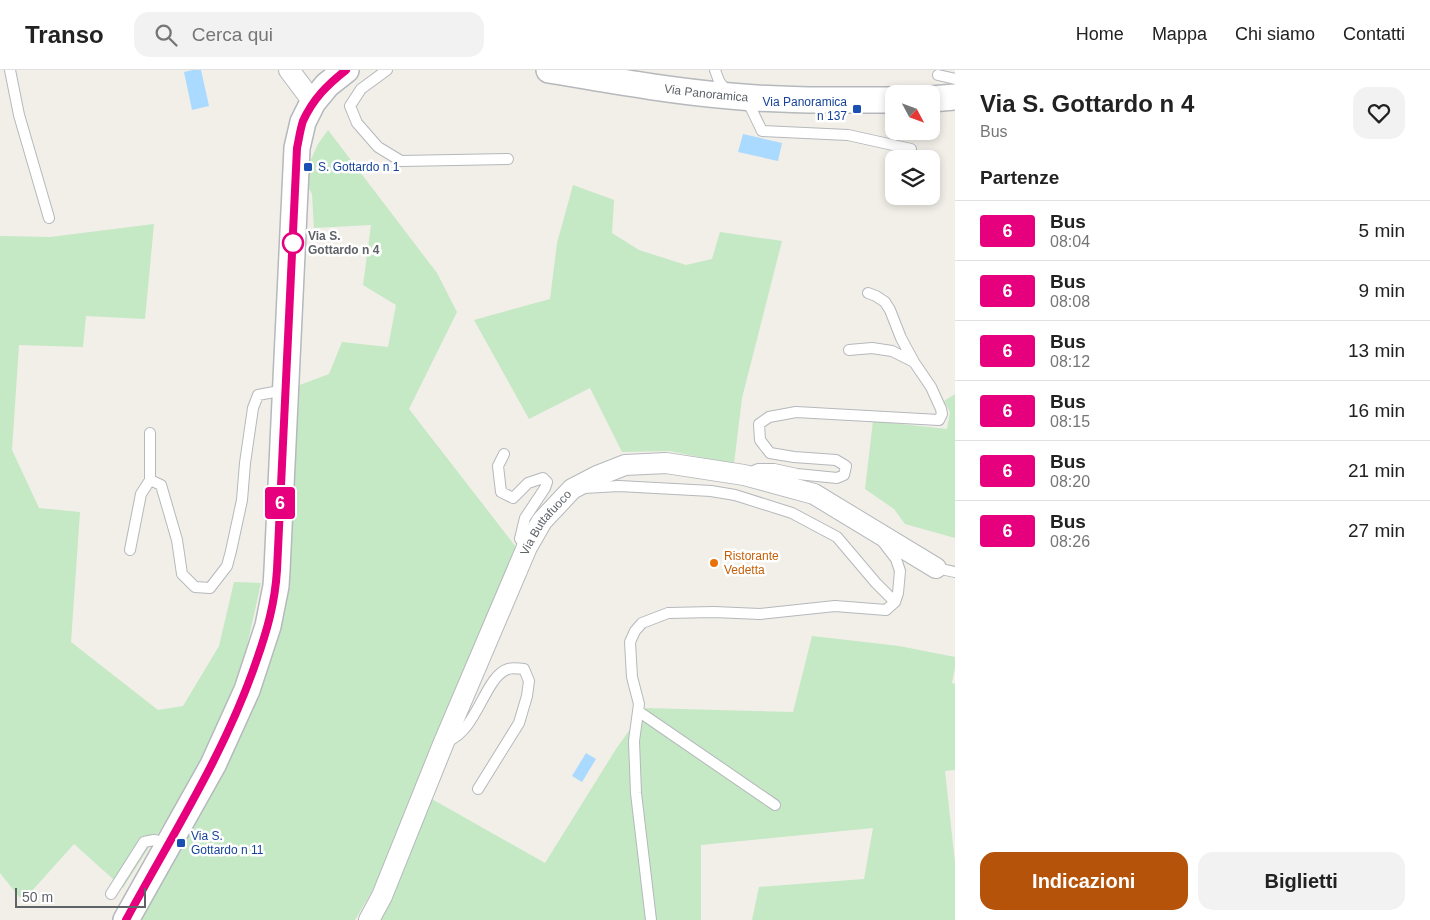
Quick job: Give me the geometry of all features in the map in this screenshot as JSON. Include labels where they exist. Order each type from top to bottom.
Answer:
[{"type":"street","points":[[289,70],[313,102]]},
{"type":"street","points":[[126,920],[216,756],[247,690],[268,626],[276,586],[297,148],[303,122],[313,102],[327,85],[346,70]]},
{"type":"street","name":"Via Panoramica","points":[[550,70],[600,74],[648,86],[738,97],[885,100]]},
{"type":"street","points":[[940,90],[955,97]]},
{"type":"street","name":"Via Buttafuoco","points":[[369,920],[382,896],[444,742],[527,547],[542,521],[572,489],[597,476],[625,465],[666,463],[744,475],[814,494],[872,530],[946,570]]},
{"type":"lane","points":[[10,70],[19,115],[49,218]]},
{"type":"lane","points":[[387,70],[361,89],[350,106],[357,123],[378,147],[401,161],[508,159]]},
{"type":"lane","points":[[715,70],[720,81],[738,97],[762,131],[848,135],[911,150]]},
{"type":"lane","points":[[940,85],[955,79]]},
{"type":"lane","points":[[744,475],[758,469],[774,469],[797,474],[837,478],[844,476],[846,472],[846,466],[836,460],[770,453],[760,440],[759,424],[768,417],[796,412],[939,420],[942,409],[931,386],[914,362],[885,302],[868,293]]},
{"type":"lane","points":[[849,350],[872,348],[892,351],[914,362]]},
{"type":"lane","points":[[150,480],[160,485],[165,497],[177,540],[182,574],[195,587],[210,588],[227,566],[231,550],[242,500],[253,408],[258,395],[286,390]]},
{"type":"lane","points":[[130,550],[141,494],[150,480],[150,433]]},
{"type":"lane","points":[[504,454],[498,466],[501,492],[513,498],[528,483],[543,478],[546,482],[525,518],[520,539],[527,547]]},
{"type":"lane","points":[[572,489],[619,486],[711,491],[735,495],[792,513],[837,537],[876,583],[895,602]]},
{"type":"lane","points":[[651,920],[636,793],[634,741],[639,704],[632,677],[630,642],[635,631],[642,623],[668,614],[714,612],[760,614],[835,606],[886,610],[895,602],[900,584],[900,571],[896,559],[872,530]]},
{"type":"lane","points":[[444,742],[453,739],[471,721],[494,680],[502,672],[509,668],[524,669],[529,681],[527,696],[519,723],[478,789]]},
{"type":"lane","points":[[638,711],[776,805]]},
{"type":"lane","points":[[111,894],[144,842],[154,840],[168,843]]},
{"type":"green space","points":[[328,130],[437,273],[457,312],[409,409],[516,547],[374,888],[355,920],[138,920],[208,802],[243,728],[297,386],[329,374],[342,342],[388,347],[396,305],[363,285],[371,225],[314,228],[312,194],[307,185],[309,164],[318,144]]},
{"type":"green space","points":[[573,185],[614,200],[612,233],[639,250],[686,265],[712,259],[720,232],[782,241],[742,398],[734,464],[669,451],[622,452],[590,388],[529,419],[474,320],[550,299],[557,243]]},
{"type":"green space","points":[[154,224],[145,319],[86,316],[83,347],[19,345],[12,450],[39,508],[80,512],[71,642],[158,710],[183,706],[219,646],[234,582],[261,583],[238,687],[205,760],[123,888],[74,844],[30,893],[20,898],[0,873],[0,236],[50,237]]},
{"type":"green space","points":[[955,394],[955,538],[905,524],[894,509],[865,489],[873,421],[947,429],[950,412],[944,401]]},
{"type":"green space","points":[[812,636],[899,646],[955,657],[952,683],[955,684],[955,770],[945,771],[955,863],[955,920],[752,920],[759,887],[864,879],[873,828],[701,845],[701,920],[376,920],[430,798],[545,863],[616,749],[645,708],[793,712]]},
{"type":"water","points":[[201,70],[209,106],[192,110],[184,72]]},
{"type":"water","points":[[743,134],[782,143],[778,161],[738,152]]},
{"type":"water","points":[[586,753],[596,759],[582,782],[572,776]]},
{"type":"bus line","name":"6","points":[[126,920],[213,765],[247,690],[268,626],[276,586],[277,570],[297,148],[303,122],[313,102],[327,85],[346,70]]},
{"type":"place","name":"Via Panoramica n 137","points":[[857,109]]},
{"type":"place","name":"S. Gottardo n 1","points":[[308,167]]},
{"type":"place","name":"Via S. Gottardo n 4","points":[[293,243]]},
{"type":"place","name":"Ristorante Vedetta","points":[[714,563]]},
{"type":"place","name":"Via S. Gottardo n 11","points":[[181,843]]}]
